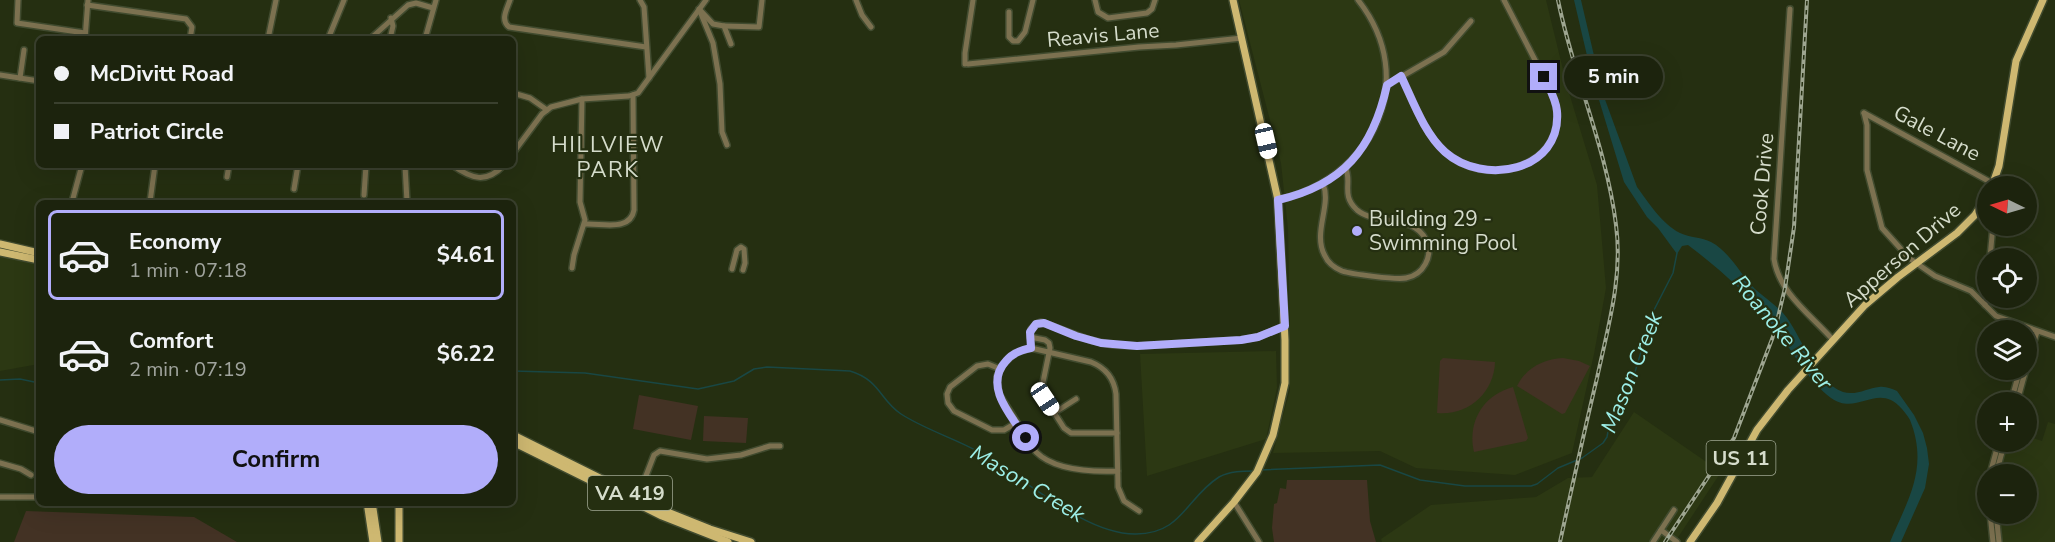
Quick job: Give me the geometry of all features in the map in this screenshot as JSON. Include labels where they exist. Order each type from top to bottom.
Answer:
[{"type":"main road","points":[[1198,542],[1257,472],[1273,435],[1284,393],[1285,326],[1278,200],[1233,0]]},
{"type":"main road","points":[[1996,176],[2016,61],[2043,0]]},
{"type":"main road","name":"Apperson Drive","points":[[1690,542],[1717,503],[1757,430],[1778,401],[1874,297],[1966,224],[1977,210]]},
{"type":"main road","points":[[0,244],[36,252]]},
{"type":"main road","points":[[0,252],[36,259]]},
{"type":"main road","name":"VA 419","points":[[516,437],[683,526],[728,542]]},
{"type":"main road","name":"VA 419","points":[[516,443],[636,500],[751,542]]},
{"type":"main road","points":[[368,506],[373,542]]},
{"type":"main road","points":[[373,506],[378,542]]},
{"type":"main road","points":[[399,506],[399,542]]},
{"type":"street","points":[[18,0],[16,22],[85,36],[88,3],[188,20],[192,25],[190,36]]},
{"type":"street","points":[[269,36],[276,0]]},
{"type":"street","points":[[329,36],[344,0]]},
{"type":"street","points":[[426,36],[436,0]]},
{"type":"street","points":[[510,0],[504,21],[507,26],[646,47]]},
{"type":"street","points":[[640,0],[644,6],[650,79]]},
{"type":"street","points":[[516,149],[546,110],[566,102],[633,95],[641,90],[706,0]]},
{"type":"street","points":[[699,9],[713,24],[759,27],[762,0]]},
{"type":"street","points":[[856,0],[862,15],[871,27]]},
{"type":"street","name":"Reavis Lane","points":[[973,0],[964,53],[967,64],[1242,38]]},
{"type":"street","points":[[1009,12],[1009,37],[1013,41],[1018,41],[1024,32],[1033,0]]},
{"type":"street","points":[[1095,0],[1098,12],[1108,18],[1147,13],[1152,9],[1155,0]]},
{"type":"street","points":[[1278,200],[1323,184],[1358,155],[1373,130],[1387,85],[1385,62],[1378,33],[1358,0]]},
{"type":"street","points":[[1401,76],[1432,136],[1441,148],[1456,160],[1471,167],[1494,171],[1516,168],[1536,158],[1553,137],[1556,126],[1556,106],[1552,93],[1504,0]]},
{"type":"street","points":[[373,36],[405,6],[412,4],[433,8]]},
{"type":"street","points":[[699,9],[713,43],[720,84],[722,132],[727,145]]},
{"type":"street","name":"Cook Drive","points":[[1790,9],[1774,259],[1777,274],[1784,287],[1833,340]]},
{"type":"street","points":[[391,18],[393,26],[391,36]]},
{"type":"street","points":[[1387,85],[1445,51],[1471,21]]},
{"type":"street","points":[[724,26],[731,44]]},
{"type":"street","points":[[20,78],[24,50]]},
{"type":"street","points":[[0,75],[36,81]]},
{"type":"street","points":[[516,94],[530,99],[546,110]]},
{"type":"street","points":[[585,224],[624,224],[632,217],[633,95]]},
{"type":"street","points":[[572,268],[585,224],[580,202],[582,99]]},
{"type":"street","name":"Gale Lane","points":[[1917,263],[1909,258],[1882,228],[1879,221],[1867,170],[1867,125],[1864,112],[1977,176]]},
{"type":"street","points":[[1323,184],[1321,244],[1331,264],[1342,271],[1357,274],[1402,278],[1416,274],[1424,267],[1428,258],[1429,248],[1426,238],[1410,225],[1366,215],[1358,210],[1346,192],[1347,171],[1345,167]]},
{"type":"street","points":[[73,200],[81,168]]},
{"type":"street","points":[[150,200],[155,168]]},
{"type":"street","points":[[227,177],[228,168]]},
{"type":"street","points":[[294,189],[298,168]]},
{"type":"street","points":[[364,195],[366,168]]},
{"type":"street","points":[[405,168],[407,200]]},
{"type":"street","points":[[457,168],[481,178],[494,174],[501,168]]},
{"type":"street","points":[[732,269],[737,250],[741,247],[744,249],[743,270]]},
{"type":"street","points":[[1917,263],[1935,276],[1966,288],[1977,298]]},
{"type":"street","points":[[1988,308],[1996,316],[2006,320]]},
{"type":"street","points":[[1031,348],[1030,338],[1033,327],[1041,322],[1090,340],[1125,346],[1241,340],[1258,337],[1285,326]]},
{"type":"street","points":[[2037,332],[2055,337]]},
{"type":"street","points":[[1030,338],[1045,340],[1049,343],[1041,392],[1064,428],[1071,433],[1117,433]]},
{"type":"street","points":[[1118,471],[1090,471],[1049,461],[1035,452],[999,394],[997,382],[1000,369],[1015,353],[1031,348],[1049,352],[1091,362],[1108,374],[1116,389],[1118,471],[1118,487],[1121,497],[1127,504],[1139,511]]},
{"type":"street","points":[[1000,369],[988,364],[977,366],[950,387],[947,394],[948,404],[954,411],[992,430],[1004,430],[1016,423]]},
{"type":"street","points":[[1054,413],[1076,399]]},
{"type":"street","points":[[0,420],[36,431]]},
{"type":"street","points":[[636,500],[654,455],[660,451],[707,459],[741,455],[770,446],[780,446]]},
{"type":"street","points":[[0,463],[21,469],[31,475]]},
{"type":"street","points":[[0,497],[36,497]]},
{"type":"street","points":[[1234,502],[1259,542]]},
{"type":"street","points":[[1653,542],[1674,510]]},
{"type":"street","points":[[1991,524],[1993,542]]},
{"type":"street","points":[[1997,524],[1999,542]]},
{"type":"street","points":[[1661,530],[1677,542]]},
{"type":"shaded area","points":[[1239,0],[1546,0],[1567,86],[1597,185],[1606,288],[1572,453],[1515,475],[1416,468],[1380,451],[1273,453],[1290,390],[1288,229],[1281,163]]},
{"type":"shaded area","points":[[0,254],[36,263],[36,365],[0,371]]},
{"type":"shaded area","points":[[1276,351],[1277,388],[1266,439],[1147,476],[1140,354]]},
{"type":"shaded area","points":[[1443,358],[1495,362],[1490,383],[1484,393],[1459,411],[1437,413],[1440,361]]},
{"type":"shaded area","points":[[1563,358],[1590,366],[1565,413],[1562,414],[1517,386],[1530,369],[1549,360]]},
{"type":"shaded area","points":[[1513,387],[1528,438],[1526,441],[1474,452],[1473,430],[1480,411],[1493,396]]},
{"type":"shaded area","points":[[639,395],[698,406],[691,440],[633,429]]},
{"type":"shaded area","points":[[1634,412],[1721,472],[1675,542],[1382,542],[1381,539],[1431,505],[1536,497],[1568,478],[1592,477]]},
{"type":"shaded area","points":[[704,416],[748,418],[746,443],[703,441]]},
{"type":"shaded area","points":[[2048,422],[2055,424],[2055,542],[2000,542],[1998,524],[2037,524],[2037,464],[2000,464],[2003,452],[2037,452],[2037,439],[2042,441]]},
{"type":"shaded area","points":[[1287,480],[1367,480],[1370,521],[1376,542],[1274,542],[1272,528],[1274,504],[1277,503],[1280,488],[1286,489]]},
{"type":"shaded area","points":[[26,511],[194,517],[237,542],[14,542]]},
{"type":"water","name":"Roanoke River","points":[[1574,0],[1581,0],[1603,94],[1637,187],[1656,213],[1680,233],[1707,240],[1724,251],[1755,289],[1783,313],[1816,368],[1833,386],[1848,393],[1879,387],[1897,391],[1914,415],[1923,433],[1929,464],[1925,488],[1901,542],[1890,542],[1909,497],[1917,468],[1915,437],[1909,419],[1893,401],[1884,398],[1850,404],[1831,398],[1808,374],[1774,327],[1744,293],[1688,245],[1682,246],[1677,254],[1647,217],[1624,182],[1592,77]]},
{"type":"waterway","name":"Mason Creek","points":[[1260,470],[1380,465],[1420,480],[1465,486],[1531,486],[1537,484],[1558,468],[1582,458],[1603,443],[1607,437],[1612,410],[1635,372],[1653,312],[1673,273],[1677,253]]},
{"type":"waterway","name":"Mason Creek","points":[[516,371],[585,373],[698,389],[734,381],[754,369],[767,367],[850,371],[874,385],[888,403],[901,414],[979,452],[1076,515],[1116,532],[1136,534],[1164,528],[1174,522],[1208,485],[1219,477],[1232,472],[1255,471]]},
{"type":"waterway","name":"Mason Creek","points":[[0,380],[20,379],[36,382]]},
{"type":"railway","points":[[1558,0],[1605,168],[1612,197],[1618,244],[1618,264],[1610,321],[1560,542]]},
{"type":"railway","points":[[1665,542],[1734,438],[1774,334],[1785,288],[1794,227],[1807,0]]},
{"type":"place","name":"Building 29 - Swimming Pool","points":[[1357,231]]},
{"type":"district","name":"HILLVIEW PARK","points":[[608,156]]},
{"type":"route","points":[[1026,438],[1001,400],[997,389],[997,376],[1010,357],[1031,348],[1030,332],[1036,324],[1044,323],[1090,340],[1125,346],[1250,339],[1285,326],[1278,200],[1289,198],[1323,184],[1358,155],[1373,130],[1387,85],[1401,76],[1432,136],[1451,157],[1479,170],[1502,171],[1516,168],[1536,158],[1553,137],[1557,119],[1556,106],[1544,77]]}]
